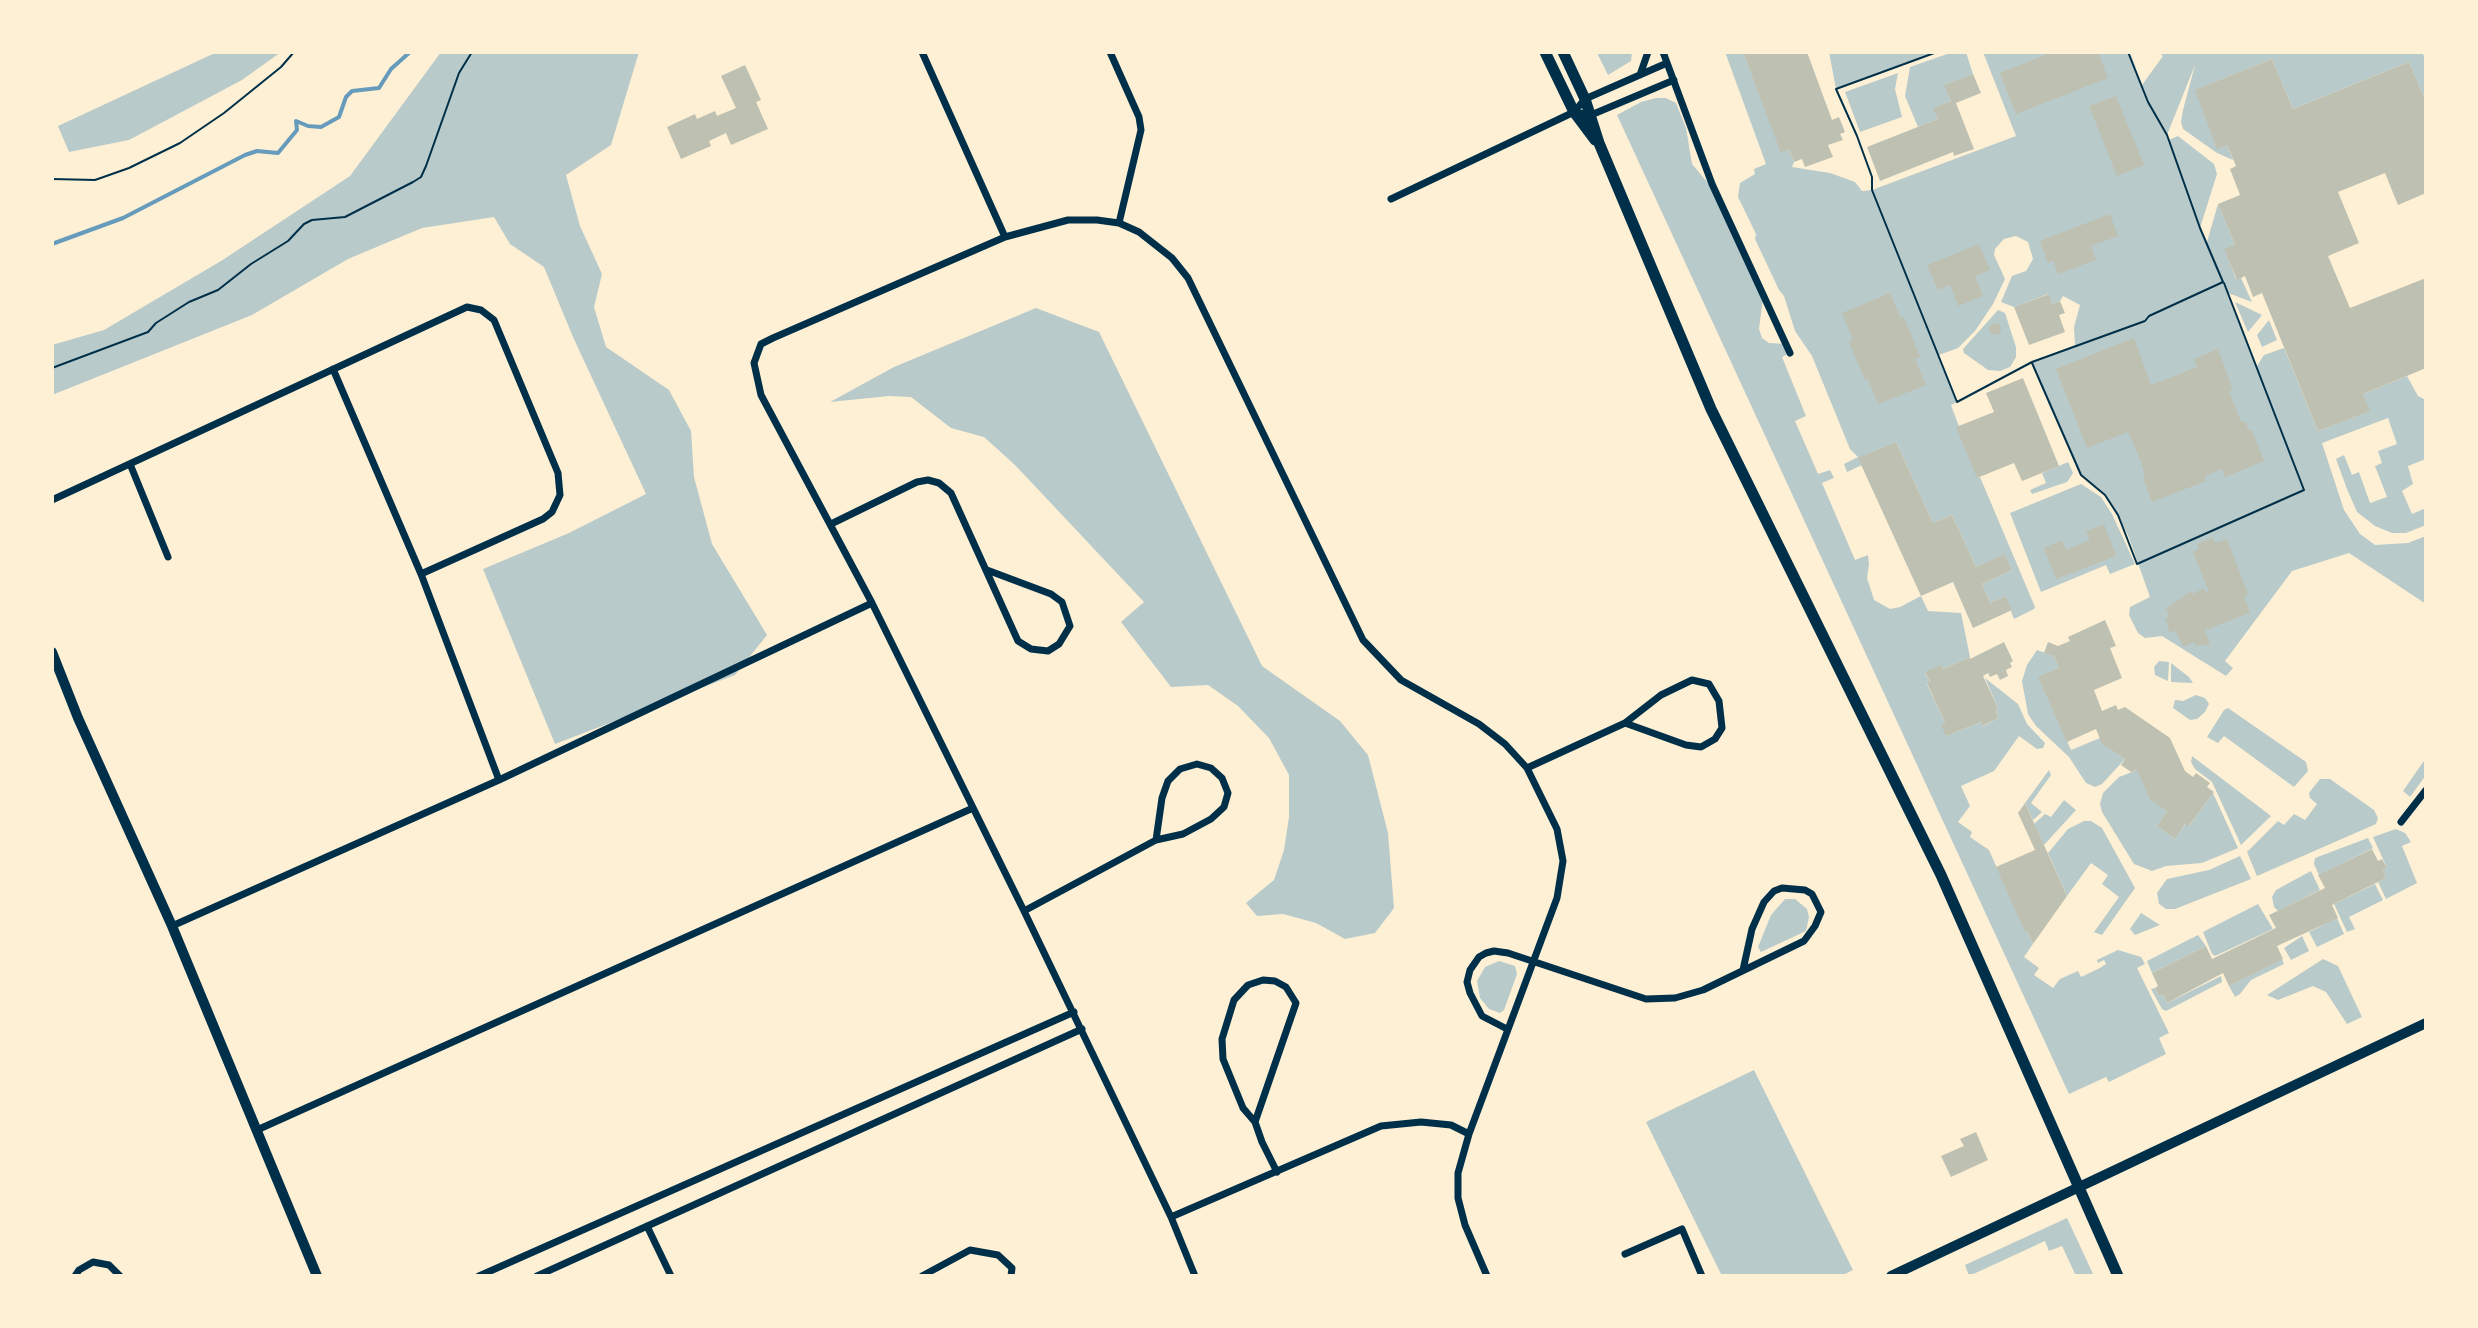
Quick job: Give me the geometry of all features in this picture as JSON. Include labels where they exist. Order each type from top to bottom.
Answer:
[{"type":"main road","points":[[1545,52],[1574,112],[1599,143]]},
{"type":"main road","points":[[1563,52],[1711,409],[1941,875],[2118,1276]]},
{"type":"main road","points":[[52,652],[84,733],[172,926],[317,1276]]},
{"type":"main road","points":[[1891,1276],[2426,1023]]},
{"type":"street","points":[[922,52],[1005,237]]},
{"type":"street","points":[[1110,52],[1139,117],[1141,130],[1119,223]]},
{"type":"street","points":[[1640,75],[1648,52]]},
{"type":"street","points":[[1663,52],[1712,184],[1790,353]]},
{"type":"street","points":[[1391,199],[1574,112],[1585,99],[1667,63]]},
{"type":"street","points":[[1574,112],[1591,115],[1674,80]]},
{"type":"street","points":[[1195,1276],[1171,1217],[1074,1012],[872,603],[761,395],[754,363],[761,344],[773,338],[1005,237],[1068,220],[1119,223],[1154,243],[1172,258],[1188,278],[1363,640],[1401,680],[1479,724],[1505,744],[1527,768],[1557,829],[1562,851],[1557,898],[1469,1134],[1458,1173],[1458,1198],[1465,1225],[1487,1276]]},
{"type":"street","points":[[52,500],[467,307],[481,310],[494,320],[558,473],[560,495],[552,512],[543,519],[421,574]]},
{"type":"street","points":[[333,369],[421,574],[499,780]]},
{"type":"street","points":[[130,464],[168,557]]},
{"type":"street","points":[[831,524],[917,482],[928,480],[939,483],[951,493],[1018,641],[1031,649],[1048,651],[1059,644],[1070,626],[1062,602],[1051,594],[987,570]]},
{"type":"street","points":[[172,926],[499,780],[872,603]]},
{"type":"street","points":[[1527,768],[1625,723],[1661,695],[1692,680],[1709,684],[1719,701],[1722,728],[1715,739],[1701,747],[1686,745],[1625,723]]},
{"type":"street","points":[[1024,911],[1156,840],[1183,834],[1211,819],[1224,807],[1228,793],[1222,778],[1211,768],[1197,764],[1180,769],[1168,781],[1162,798],[1156,840]]},
{"type":"street","points":[[2401,822],[2426,790]]},
{"type":"street","points":[[257,1130],[973,808]]},
{"type":"street","points":[[1507,1029],[1482,1016],[1473,1003],[1467,982],[1470,970],[1479,957],[1494,951],[1658,1000],[1703,990],[1804,941],[1821,912],[1812,894],[1805,890],[1782,888],[1774,891],[1764,902],[1752,929],[1743,970]]},
{"type":"street","points":[[1255,1122],[1296,1003],[1286,987],[1275,981],[1263,980],[1248,985],[1234,1000],[1222,1039],[1223,1059],[1243,1108],[1255,1122],[1277,1172]]},
{"type":"street","points":[[479,1276],[1074,1012]]},
{"type":"street","points":[[537,1276],[1082,1029]]},
{"type":"street","points":[[1171,1217],[1381,1126],[1401,1122],[1436,1123],[1451,1125],[1469,1134]]},
{"type":"street","points":[[647,1226],[671,1276]]},
{"type":"street","points":[[1625,1254],[1682,1229],[1702,1276]]},
{"type":"street","points":[[922,1276],[970,1250],[998,1255],[1012,1268],[1011,1276]]},
{"type":"street","points":[[75,1276],[85,1265],[102,1262],[116,1269],[120,1276]]},
{"type":"path","points":[[52,179],[95,180],[129,168],[180,143],[224,113],[281,67],[294,52]]},
{"type":"path","points":[[52,368],[148,332],[178,309],[218,290],[288,241],[304,224],[312,220],[345,217],[373,205],[421,177],[459,73],[472,52]]},
{"type":"path","points":[[1937,52],[1836,89],[1872,177],[1872,190],[1957,402],[2032,362],[2145,321],[2149,316],[2223,282]]},
{"type":"path","points":[[2032,362],[2081,475],[2105,495],[2118,515],[2137,564],[2304,490],[2200,228],[2167,135],[2148,102],[2128,52]]},
{"type":"shaded area","points":[[217,52],[281,52],[242,80],[129,140],[69,152],[58,126]]},
{"type":"shaded area","points":[[441,52],[639,52],[611,145],[566,175],[580,226],[602,274],[594,307],[606,347],[669,390],[691,431],[694,477],[712,544],[767,635],[735,675],[555,744],[483,569],[569,533],[646,494],[544,267],[510,244],[494,217],[422,228],[348,259],[252,315],[52,395],[52,345],[104,330],[221,261],[350,176]]},
{"type":"shaded area","points":[[1632,52],[1631,61],[1608,75],[1597,53]]},
{"type":"shaded area","points":[[1725,52],[1743,52],[1782,152],[1789,149],[1794,162],[1792,167],[1830,173],[1855,182],[1862,191],[1872,190],[2016,136],[1983,52],[2130,52],[2142,85],[2163,56],[2159,52],[2422,52],[2426,60],[2426,102],[2409,62],[2293,109],[2272,59],[2196,90],[2217,148],[2227,145],[2233,160],[2217,153],[2183,129],[2183,110],[2195,65],[2167,135],[2169,140],[2178,136],[2214,164],[2217,174],[2200,228],[2207,242],[2218,204],[2235,245],[2225,250],[2236,279],[2241,278],[2252,302],[2228,293],[2257,366],[2264,355],[2284,348],[2318,431],[2369,411],[2363,394],[2407,376],[2418,396],[2426,400],[2426,459],[2408,466],[2413,484],[2402,491],[2412,514],[2426,508],[2426,525],[2406,533],[2392,533],[2375,526],[2357,512],[2336,459],[2344,455],[2352,475],[2359,472],[2370,503],[2387,497],[2375,466],[2382,463],[2378,451],[2397,444],[2388,418],[2322,443],[2344,510],[2360,534],[2375,545],[2408,543],[2426,536],[2426,604],[2349,553],[2292,571],[2225,661],[2233,668],[2226,676],[2162,636],[2145,638],[2138,633],[2129,615],[2130,607],[2150,597],[2128,535],[2105,495],[2081,475],[2032,362],[2075,345],[2074,327],[2080,305],[2063,296],[2052,304],[2048,294],[2014,307],[2001,302],[2012,276],[2026,271],[2033,259],[2028,242],[2016,236],[2004,239],[1995,249],[1994,255],[2005,279],[1993,304],[1975,331],[1958,348],[1939,355],[1957,402],[1951,405],[1978,478],[2035,607],[2014,619],[2005,596],[1990,603],[1982,584],[2012,570],[2005,555],[1976,567],[1952,515],[1933,523],[1896,442],[1859,458],[1862,465],[1847,472],[1844,464],[1858,457],[1850,449],[1812,356],[1795,331],[1784,296],[1738,197],[1740,183],[1755,174],[1754,169],[1766,164]]},
{"type":"shaded area","points":[[1829,52],[1937,52],[1836,89]]},
{"type":"shaded area","points":[[1953,52],[1966,52],[1973,74],[1945,85],[1951,101],[1934,108],[1938,119],[1918,127],[1905,96],[1910,67]]},
{"type":"shaded area","points":[[1898,73],[1895,89],[1902,117],[1860,132],[1845,92]]},
{"type":"shaded area","points":[[1656,98],[1666,98],[1676,103],[1686,128],[1692,164],[1713,189],[1763,299],[1759,329],[1762,338],[1769,343],[1787,344],[1790,353],[1782,357],[1806,416],[1795,421],[1818,474],[1830,470],[1834,478],[1822,483],[1855,560],[1868,555],[1867,578],[1874,600],[1890,609],[1921,596],[1928,611],[1961,613],[1970,657],[1925,673],[1945,723],[1946,736],[1981,722],[1983,726],[1999,718],[1985,678],[2018,704],[2027,724],[2045,743],[2043,748],[2037,749],[2019,736],[1994,771],[1961,786],[1970,806],[1958,822],[1972,832],[1970,837],[1989,850],[2033,944],[2024,957],[2039,968],[2034,975],[2053,988],[2060,979],[2078,971],[2081,977],[2100,968],[2106,964],[2104,960],[2098,963],[2097,960],[2118,950],[2141,957],[2145,964],[2137,968],[2169,1033],[2159,1038],[2166,1054],[2109,1082],[2106,1077],[2069,1094],[1617,115]]},
{"type":"shaded area","points":[[2235,302],[2262,315],[2248,332],[2247,330]]},
{"type":"shaded area","points":[[1036,308],[1099,332],[1262,666],[1340,721],[1368,755],[1388,833],[1394,908],[1375,933],[1345,939],[1316,923],[1283,914],[1257,916],[1246,903],[1274,880],[1284,850],[1289,817],[1289,775],[1269,738],[1238,706],[1208,685],[1171,687],[1121,622],[1144,602],[1015,465],[984,437],[951,428],[911,397],[830,402],[894,367]]},
{"type":"shaded area","points":[[1998,310],[2005,313],[2016,347],[2016,357],[2010,367],[2000,371],[1988,370],[1964,353],[1963,349]]},
{"type":"shaded area","points":[[2269,320],[2277,340],[2262,347],[2257,335]]},
{"type":"shaded area","points":[[2068,462],[2073,473],[2067,482],[2032,494],[2030,490],[2046,483],[2042,473]]},
{"type":"shaded area","points":[[2081,484],[2101,497],[2135,564],[2110,574],[2106,565],[2041,592],[2010,513]]},
{"type":"shaded area","points":[[2037,650],[2054,656],[2059,668],[2039,678],[2071,750],[2100,738],[2103,744],[2125,759],[2102,784],[2095,787],[2086,783],[2069,757],[2036,726],[2028,714],[2022,681],[2027,665]]},
{"type":"shaded area","points":[[2159,661],[2169,662],[2168,681],[2155,675],[2154,667]]},
{"type":"shaded area","points":[[2171,663],[2189,677],[2193,683],[2171,682]]},
{"type":"shaded area","points":[[2196,695],[2205,698],[2209,704],[2197,719],[2190,720],[2173,708],[2175,700],[2183,701]]},
{"type":"shaded area","points":[[2228,708],[2306,762],[2308,771],[2294,787],[2224,736],[2218,743],[2207,737]]},
{"type":"shaded area","points":[[2192,756],[2271,816],[2241,845],[2212,782],[2195,769]]},
{"type":"shaded area","points":[[2426,758],[2426,775],[2410,797],[2403,791]]},
{"type":"shaded area","points":[[2049,770],[2051,775],[2031,803],[2042,812],[2033,820],[2025,803]]},
{"type":"shaded area","points":[[2137,770],[2167,811],[2157,826],[2175,839],[2185,824],[2189,826],[2213,793],[2238,848],[2202,863],[2166,866],[2152,871],[2134,864],[2100,804],[2103,793],[2119,777]]},
{"type":"shaded area","points":[[2320,779],[2330,779],[2374,810],[2378,818],[2376,824],[2257,876],[2247,852],[2278,821],[2284,825],[2294,814],[2305,820],[2317,804],[2309,793]]},
{"type":"shaded area","points":[[2064,800],[2076,810],[2044,845],[2034,824],[2045,814],[2051,817]]},
{"type":"shaded area","points":[[2091,821],[2102,828],[2135,888],[2102,935],[2094,932],[2119,897],[2102,884],[2108,875],[2091,863],[2067,896],[2048,853],[2068,829]]},
{"type":"shaded area","points":[[2396,829],[2405,833],[2411,842],[2402,846],[2417,883],[2386,899],[2378,882],[2386,878],[2383,870],[2387,868],[2373,837]]},
{"type":"shaded area","points":[[2368,838],[2373,848],[2319,875],[2315,858]]},
{"type":"shaded area","points":[[2240,856],[2251,879],[2175,909],[2166,909],[2159,904],[2157,893],[2167,879],[2209,870]]},
{"type":"shaded area","points":[[2311,871],[2320,890],[2278,911],[2272,897],[2276,890]]},
{"type":"shaded area","points":[[2375,884],[2383,900],[2349,917],[2355,929],[2347,932],[2334,904]]},
{"type":"shaded area","points":[[1785,899],[1795,899],[1807,909],[1806,931],[1761,952],[1758,947],[1771,915]]},
{"type":"shaded area","points":[[2258,904],[2273,929],[2215,956],[2212,954],[2203,932]]},
{"type":"shaded area","points":[[2141,913],[2160,925],[2135,935],[2130,929]]},
{"type":"shaded area","points":[[2337,918],[2344,934],[2317,947],[2309,932]]},
{"type":"shaded area","points":[[2198,935],[2206,946],[2152,973],[2147,961]]},
{"type":"shaded area","points":[[2302,936],[2309,951],[2291,960],[2284,948]]},
{"type":"shaded area","points":[[2282,959],[2284,964],[2251,980],[2235,997],[2229,986]]},
{"type":"shaded area","points":[[2323,959],[2338,966],[2362,1017],[2347,1024],[2326,992],[2313,986],[2278,1000],[2267,995]]},
{"type":"shaded area","points":[[1499,961],[1515,966],[1517,974],[1504,1010],[1500,1013],[1489,1009],[1480,998],[1477,981],[1485,967]]},
{"type":"shaded area","points":[[2221,976],[2222,982],[2166,1011],[2151,989],[2155,988],[2159,996],[2163,994],[2167,1003]]},
{"type":"shaded area","points":[[1754,1070],[1853,1270],[1841,1276],[1722,1276],[1646,1122]]},
{"type":"shaded area","points":[[2067,1218],[2094,1276],[2076,1276],[2062,1246],[2049,1251],[2045,1241],[1969,1276],[1965,1265]]},
{"type":"building","points":[[1743,52],[1807,52],[1832,120],[1839,117],[1845,132],[1840,134],[1843,140],[1828,145],[1833,157],[1805,167],[1802,159],[1794,162],[1789,149],[1781,153]]},
{"type":"building","points":[[2053,52],[2098,52],[2108,78],[2016,114],[2000,73]]},
{"type":"building","points":[[2272,59],[2293,109],[2409,62],[2426,102],[2426,193],[2398,205],[2385,173],[2338,192],[2359,243],[2328,256],[2350,308],[2426,278],[2426,368],[2363,394],[2370,411],[2318,431],[2262,293],[2253,297],[2245,276],[2237,280],[2224,249],[2235,245],[2218,204],[2240,195],[2230,169],[2236,166],[2227,145],[2217,149],[2195,90]]},
{"type":"building","points":[[745,65],[761,100],[756,102],[768,129],[731,145],[726,133],[709,141],[711,146],[681,159],[667,127],[695,114],[697,119],[715,111],[717,116],[736,108],[721,76]]},
{"type":"building","points":[[1973,74],[1981,93],[1956,103],[1974,149],[1954,156],[1953,152],[1880,181],[1867,147],[1938,119],[1933,108],[1951,101],[1944,85]]},
{"type":"building","points":[[2116,96],[2144,165],[2117,176],[2089,106]]},
{"type":"building","points":[[2110,214],[2118,236],[2091,246],[2096,260],[2058,274],[2053,261],[2048,263],[2040,241]]},
{"type":"building","points":[[1979,244],[1990,270],[1975,276],[1983,296],[1958,306],[1950,285],[1938,290],[1927,265]]},
{"type":"building","points":[[1890,293],[1901,319],[1904,317],[1920,357],[1915,359],[1926,385],[1878,404],[1849,342],[1853,340],[1842,313]]},
{"type":"building","points":[[2049,294],[2052,304],[2060,301],[2065,313],[2059,315],[2065,332],[2029,345],[2014,307]]},
{"type":"building","points":[[1990,324],[2000,324],[2000,334],[1990,334]]},
{"type":"building","points":[[2134,338],[2151,385],[2197,367],[2194,359],[2218,349],[2241,422],[2245,421],[2249,431],[2252,430],[2264,461],[2225,477],[2222,469],[2205,476],[2206,481],[2152,502],[2141,462],[2128,432],[2087,448],[2056,369]]},
{"type":"building","points":[[2023,378],[2059,466],[2022,481],[2014,463],[1977,478],[1956,427],[1994,412],[1986,393]]},
{"type":"building","points":[[1896,442],[1933,523],[1952,515],[1976,567],[2005,554],[2012,570],[1982,584],[1990,603],[2005,596],[2012,610],[1973,628],[1953,582],[1921,596],[1858,458]]},
{"type":"building","points":[[2104,524],[2116,556],[2056,579],[2044,548],[2062,540],[2066,550],[2090,540],[2086,531]]},
{"type":"building","points":[[2213,538],[2215,543],[2227,539],[2248,594],[2244,596],[2250,613],[2205,630],[2210,644],[2196,646],[2194,642],[2184,647],[2175,631],[2170,633],[2165,619],[2170,617],[2166,609],[2191,591],[2192,594],[2204,588],[2206,593],[2209,592],[2193,552],[2199,549],[2197,544]]},
{"type":"building","points":[[2105,620],[2116,646],[2110,648],[2122,678],[2094,690],[2102,711],[2116,705],[2118,710],[2125,707],[2170,738],[2185,771],[2193,777],[2196,773],[2210,783],[2207,787],[2214,792],[2175,839],[2157,826],[2167,811],[2150,799],[2137,770],[2131,772],[2121,765],[2125,759],[2102,744],[2096,729],[2067,742],[2038,677],[2059,668],[2054,656],[2044,653],[2048,642],[2058,646],[2070,641],[2068,637]]},
{"type":"building","points":[[2004,642],[2013,661],[2010,663],[2012,667],[2006,670],[2008,676],[2000,680],[1997,674],[1983,676],[1998,708],[1995,710],[1999,718],[1946,736],[1941,725],[1945,723],[1925,672],[1970,659]]},
{"type":"building","points":[[2025,803],[2067,896],[2033,944],[1996,867],[2035,850],[2018,813]]},
{"type":"building","points":[[2372,849],[2378,861],[2382,859],[2387,868],[2383,870],[2386,878],[2332,905],[2338,918],[2277,946],[2283,959],[2229,986],[2223,973],[2167,1003],[2163,994],[2159,996],[2152,973],[2206,946],[2212,959],[2276,928],[2269,915],[2325,888],[2318,875]]},
{"type":"building","points":[[1976,1132],[1988,1160],[1951,1177],[1941,1156],[1964,1146],[1960,1139]]},
{"type":"waterway","points":[[52,244],[123,218],[245,155],[257,151],[278,153],[297,130],[296,121],[321,127],[339,117],[346,97],[352,91],[379,88],[391,69],[410,52]]}]
